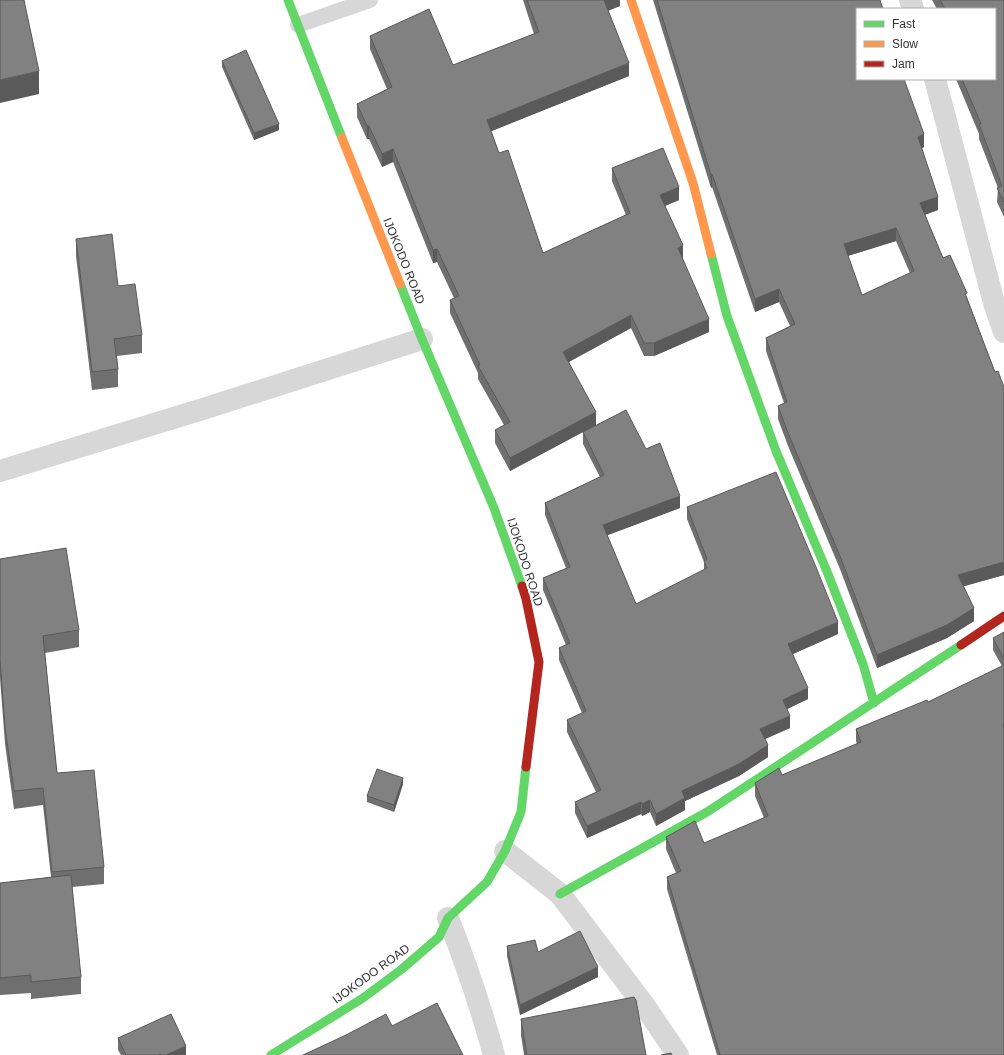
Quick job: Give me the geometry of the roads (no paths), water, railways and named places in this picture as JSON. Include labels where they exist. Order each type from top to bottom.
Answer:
[{"type":"street","name":"IJOKODO ROAD","points":[[271,1055],[362,998],[402,969],[439,937],[448,918],[488,882],[505,851],[521,812],[539,662],[526,599],[494,508],[422,339],[288,0]]},
{"type":"street","points":[[631,0],[693,183],[727,316],[776,451],[828,574],[863,664],[874,703]]},
{"type":"street","points":[[935,80],[994,303],[1004,332]]},
{"type":"street","points":[[0,471],[203,409],[422,339]]},
{"type":"street","points":[[560,894],[707,812],[1004,616]]},
{"type":"street","points":[[505,851],[560,894],[644,1006],[678,1055]]},
{"type":"street","points":[[448,918],[468,970],[494,1055]]},
{"type":"lane","points":[[298,25],[370,0]]}]
